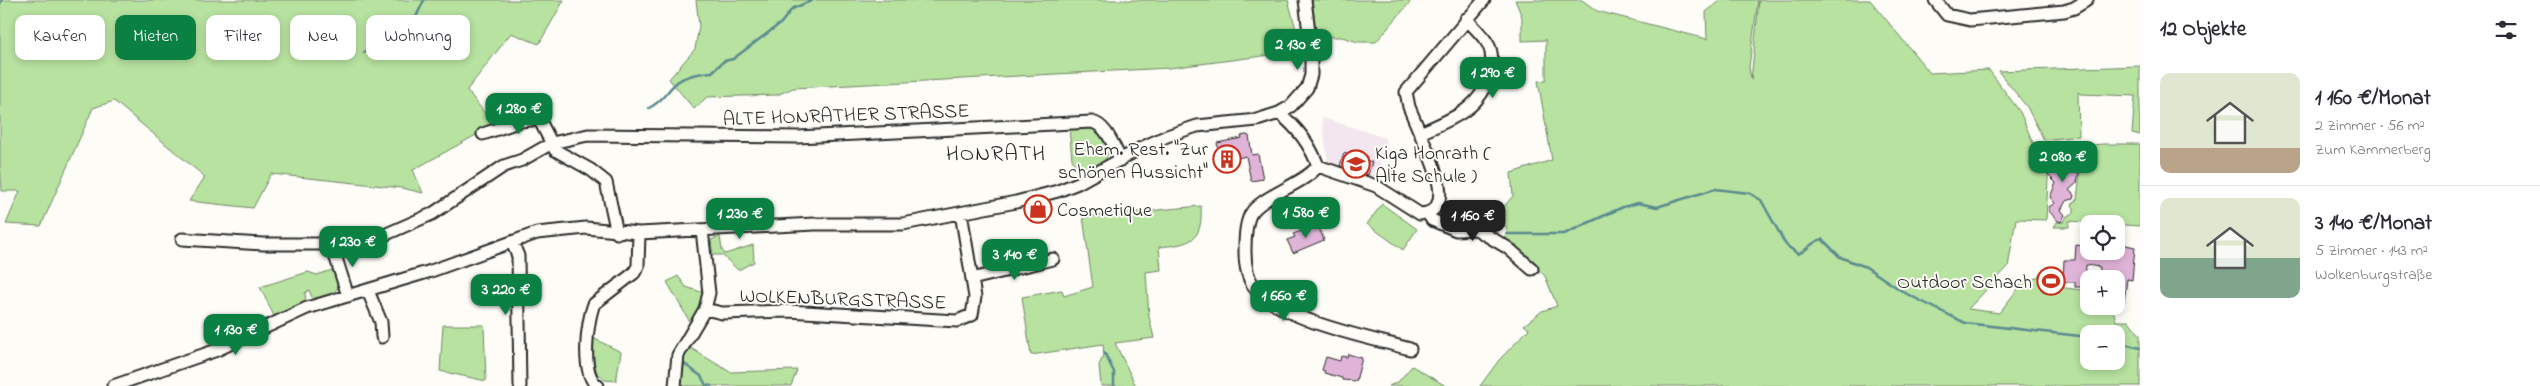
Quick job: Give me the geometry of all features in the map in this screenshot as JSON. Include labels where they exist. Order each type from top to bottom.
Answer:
[{"type":"street","points":[[113,386],[124,384],[217,350],[307,308],[431,271],[537,233],[571,228],[586,228],[617,233],[638,233],[815,224],[896,225],[1058,191],[1078,183],[1167,136],[1192,128],[1257,120],[1279,113],[1300,98],[1309,81],[1311,49],[1305,0]]},
{"type":"street","points":[[1318,166],[1376,186],[1420,214],[1428,214],[1435,210],[1440,200],[1440,190],[1409,107],[1406,92],[1484,0]]},
{"type":"street","points":[[1935,0],[1947,15],[1970,20],[2064,11],[2074,8],[2087,0]]},
{"type":"street","points":[[1420,133],[1467,111],[1487,84],[1492,56],[1488,45],[1466,19]]},
{"type":"street","points":[[1279,113],[1299,130],[1312,149],[1318,166]]},
{"type":"street","points":[[483,134],[521,121],[540,119],[555,150],[591,170],[606,182],[617,233]]},
{"type":"street","name":"ALTE HONRATHER STRASSE","points":[[182,239],[264,244],[334,243],[382,236],[400,230],[440,209],[495,171],[552,143],[588,134],[606,133],[687,137],[798,137],[1092,122],[1098,123],[1102,128],[1121,160]]},
{"type":"street","points":[[1318,166],[1309,176],[1263,203],[1250,215],[1245,248],[1245,265],[1251,281],[1255,288],[1278,305],[1321,325],[1410,349]]},
{"type":"street","name":"WOLKENBURGSTRASSE","points":[[706,309],[722,313],[788,311],[957,321],[972,315],[975,297],[961,212]]},
{"type":"street","points":[[1428,214],[1432,220],[1456,230],[1476,229],[1508,248],[1532,269]]},
{"type":"street","points":[[675,386],[678,354],[706,309],[709,293],[702,230]]},
{"type":"street","points":[[598,386],[592,382],[588,375],[591,311],[594,304],[634,274],[638,266],[638,233]]},
{"type":"street","points":[[512,242],[518,256],[520,386]]},
{"type":"street","points":[[334,243],[348,296]]},
{"type":"street","name":"WOLKENBURGSTRASSE","points":[[972,279],[1053,259]]},
{"type":"street","points":[[368,291],[380,322],[382,338]]},
{"type":"shaded area","points":[[1324,118],[1385,138],[1389,156],[1381,157],[1377,182],[1334,169],[1328,162],[1322,119]]},
{"type":"green space","points":[[0,0],[564,0],[539,44],[511,33],[467,90],[494,125],[413,170],[423,193],[402,188],[271,174],[253,208],[189,201],[205,177],[114,101],[93,108],[41,226],[6,224],[20,191],[2,191],[0,164]]},
{"type":"green space","points":[[696,0],[1288,0],[1302,51],[1169,68],[793,88],[777,95],[707,97],[694,109],[669,79],[695,49],[699,26]]},
{"type":"green space","points":[[1312,0],[1412,0],[1376,42],[1358,42],[1342,37],[1317,37]]},
{"type":"green space","points":[[1515,0],[1582,0],[1597,11],[1707,39],[1706,12],[1721,0],[1758,0],[1749,67],[1751,80],[1759,0],[1870,0],[1930,73],[1989,70],[2020,112],[2036,150],[2103,144],[2140,144],[2140,226],[2125,225],[2125,215],[2080,215],[2080,222],[2069,221],[2069,227],[2054,227],[2057,222],[2064,222],[2067,216],[2074,213],[2072,205],[2077,199],[2081,165],[2073,154],[2058,153],[2049,159],[2046,220],[2016,219],[2008,267],[1968,309],[1999,313],[2025,280],[2037,278],[2040,273],[2059,275],[2058,287],[2080,290],[2080,315],[2114,315],[2116,321],[2129,321],[2140,335],[2140,386],[1480,386],[1499,360],[1529,329],[1524,325],[1542,311],[1557,306],[1545,276],[1505,237],[1507,230],[1503,222],[1494,218],[1513,196],[1511,173],[1552,160],[1538,81],[1546,80],[1546,40],[1522,41],[1522,17]]},
{"type":"green space","points":[[2140,66],[2140,135],[2132,133],[2135,96],[2080,94],[2078,92],[2079,136],[2044,140],[2027,107],[1998,71]]},
{"type":"green space","points":[[1086,127],[1101,136],[1108,150],[1104,161],[1080,176],[1072,159],[1069,128]]},
{"type":"green space","points":[[1382,204],[1417,229],[1403,250],[1367,224]]},
{"type":"green space","points":[[1201,206],[1200,227],[1197,234],[1186,242],[1159,247],[1161,270],[1146,272],[1149,317],[1154,338],[1115,343],[1136,386],[1101,386],[1099,365],[1104,355],[1103,344],[1031,355],[1022,297],[1062,290],[1064,296],[1093,287],[1083,217]]},
{"type":"green space","points":[[720,236],[722,250],[725,254],[753,245],[754,262],[738,270],[722,255],[713,255],[711,240]]},
{"type":"green space","points":[[335,269],[341,285],[331,295],[313,300],[309,290],[305,293],[306,303],[274,316],[260,287],[308,272],[317,275]]},
{"type":"green space","points":[[678,276],[686,287],[704,293],[691,324],[667,282]]},
{"type":"green space","points":[[443,325],[484,325],[486,381],[440,371]]},
{"type":"green space","points":[[591,337],[621,352],[616,381],[605,380],[600,375],[591,374]]},
{"type":"green space","points":[[689,347],[730,372],[797,370],[791,386],[681,386],[682,364]]},
{"type":"green space","points":[[1412,366],[1446,386],[1389,386],[1398,382]]},
{"type":"building","name":"Ehem. Rest. \"Zur schönen Aussicht\"","points":[[1241,136],[1249,136],[1252,155],[1258,154],[1263,179],[1251,181],[1246,156],[1221,162],[1217,143],[1242,138]]},
{"type":"building","name":"Kiga Honrath ( Alte Schule )","points":[[1344,153],[1358,157],[1359,153],[1367,156],[1366,160],[1372,162],[1368,175],[1340,166]]},
{"type":"building","points":[[2059,155],[2071,156],[2080,166],[2077,183],[2069,190],[2074,195],[2073,199],[2066,201],[2061,210],[2065,215],[2061,222],[2049,211],[2049,207],[2055,203],[2050,197],[2056,183],[2048,175],[2050,163]]},
{"type":"building","points":[[1318,225],[1324,240],[1293,253],[1287,240],[1295,237],[1293,234]]},
{"type":"building","points":[[2125,243],[2135,247],[2132,280],[2127,279],[2125,294],[2125,270],[2100,270],[2100,267],[2086,265],[2086,270],[2080,270],[2080,287],[2075,287],[2075,282],[2063,282],[2064,260],[2075,260],[2076,245],[2080,246],[2080,260],[2125,260]]},
{"type":"building","points":[[1348,354],[1362,358],[1356,381],[1342,380],[1342,378],[1324,373],[1325,371],[1322,370],[1326,357],[1340,361],[1341,356],[1347,357]]},
{"type":"waterway","points":[[0,4],[2,0]]},
{"type":"waterway","points":[[417,15],[424,0]]},
{"type":"waterway","points":[[649,108],[661,100],[683,78],[712,72],[724,61],[733,59],[781,23],[792,9],[813,0]]},
{"type":"waterway","points":[[1507,234],[1564,234],[1623,207],[1638,203],[1657,207],[1715,189],[1749,193],[1761,200],[1786,245],[1798,254],[1822,239],[1840,257],[1866,267],[1905,293],[1965,323],[2080,336]]},
{"type":"waterway","points":[[2125,344],[2140,348]]},
{"type":"waterway","points":[[1104,352],[1114,372],[1114,386]]},
{"type":"waterway","points":[[683,363],[701,376],[706,385],[711,386]]},
{"type":"place","name":"Ehem. Rest. \"Zur schönen Aussicht\"","points":[[1227,159]]},
{"type":"place","name":"Kiga Honrath ( Alte Schule )","points":[[1356,164]]},
{"type":"place","name":"Cosmetique","points":[[1038,209]]},
{"type":"place","name":"Outdoor Schach","points":[[2051,281]]},
{"type":"district","name":"HONRATH","points":[[996,152]]}]
